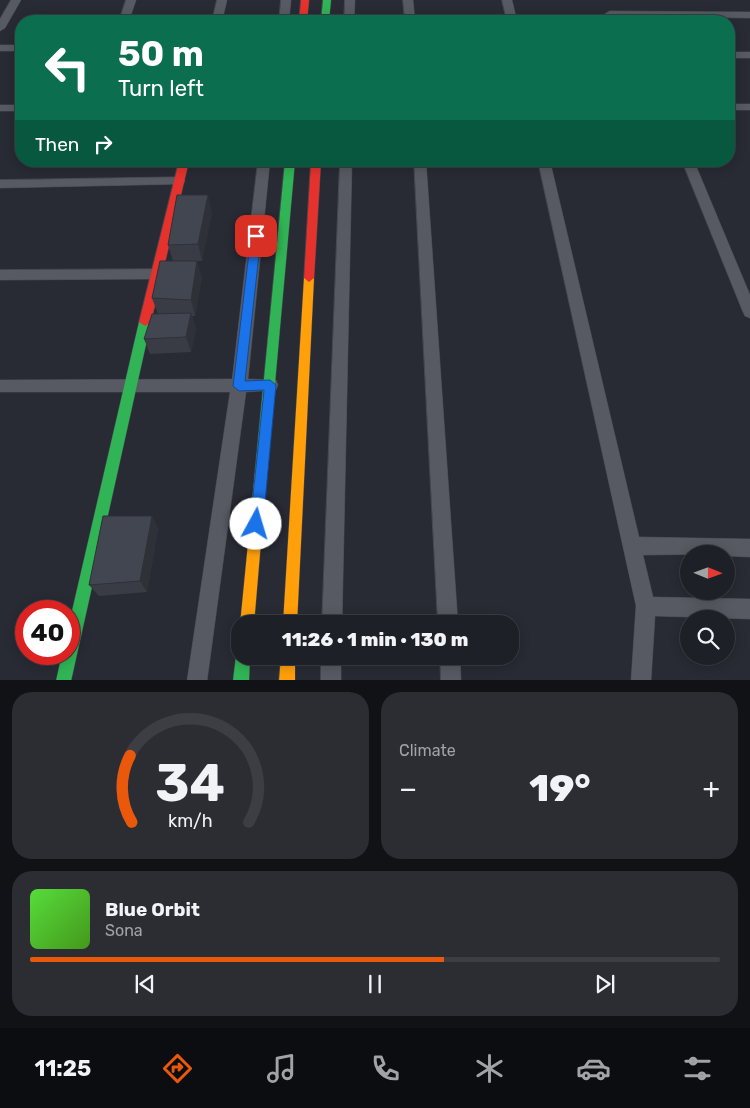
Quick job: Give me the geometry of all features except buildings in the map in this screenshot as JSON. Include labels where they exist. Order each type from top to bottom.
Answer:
[{"type":"street","points":[[0,28],[16,0]]},
{"type":"street","points":[[126,15],[131,0]]},
{"type":"street","points":[[218,15],[222,0]]},
{"type":"street","points":[[285,15],[286,0]]},
{"type":"street","points":[[304,15],[305,0]]},
{"type":"street","points":[[326,15],[327,0]]},
{"type":"street","points":[[350,0],[350,15]]},
{"type":"street","points":[[408,0],[409,15]]},
{"type":"street","points":[[507,0],[511,15]]},
{"type":"street","points":[[610,14],[750,15]]},
{"type":"street","points":[[0,48],[15,48]]},
{"type":"street","points":[[735,55],[750,55]]},
{"type":"street","points":[[735,107],[750,107]]},
{"type":"street","points":[[0,108],[15,108]]},
{"type":"street","points":[[63,680],[132,386],[156,274],[183,167]]},
{"type":"street","points":[[197,680],[239,386],[263,167]]},
{"type":"street","points":[[248,615],[289,167]]},
{"type":"street","points":[[291,615],[316,167]]},
{"type":"street","points":[[332,615],[346,167]]},
{"type":"street","points":[[420,167],[447,615]]},
{"type":"street","points":[[545,167],[646,606],[641,680]]},
{"type":"street","points":[[690,167],[750,312]]},
{"type":"street","points":[[0,184],[179,182]]},
{"type":"street","points":[[0,275],[156,274]]},
{"type":"street","points":[[0,386],[270,385]]},
{"type":"street","points":[[632,546],[750,548]]},
{"type":"street","points":[[646,606],[750,609]]},
{"type":"street","points":[[241,680],[242,665]]},
{"type":"street","points":[[287,680],[288,665]]},
{"type":"street","points":[[330,680],[331,665]]},
{"type":"street","points":[[450,665],[451,680]]},
{"type":"traffic: fast","points":[[326,15],[327,0]]},
{"type":"traffic: fast","points":[[261,472],[289,167]]},
{"type":"traffic: fast","points":[[63,680],[145,322]]},
{"type":"traffic: fast","points":[[241,680],[242,665]]},
{"type":"traffic: slow","points":[[290,615],[309,278]]},
{"type":"traffic: slow","points":[[248,615],[261,472]]},
{"type":"traffic: slow","points":[[287,680],[288,665]]},
{"type":"traffic: jam","points":[[304,15],[305,0]]},
{"type":"traffic: jam","points":[[145,322],[183,167]]},
{"type":"traffic: jam","points":[[309,278],[316,167]]},
{"type":"route","points":[[256,236],[239,386],[270,385],[256,524]]}]
